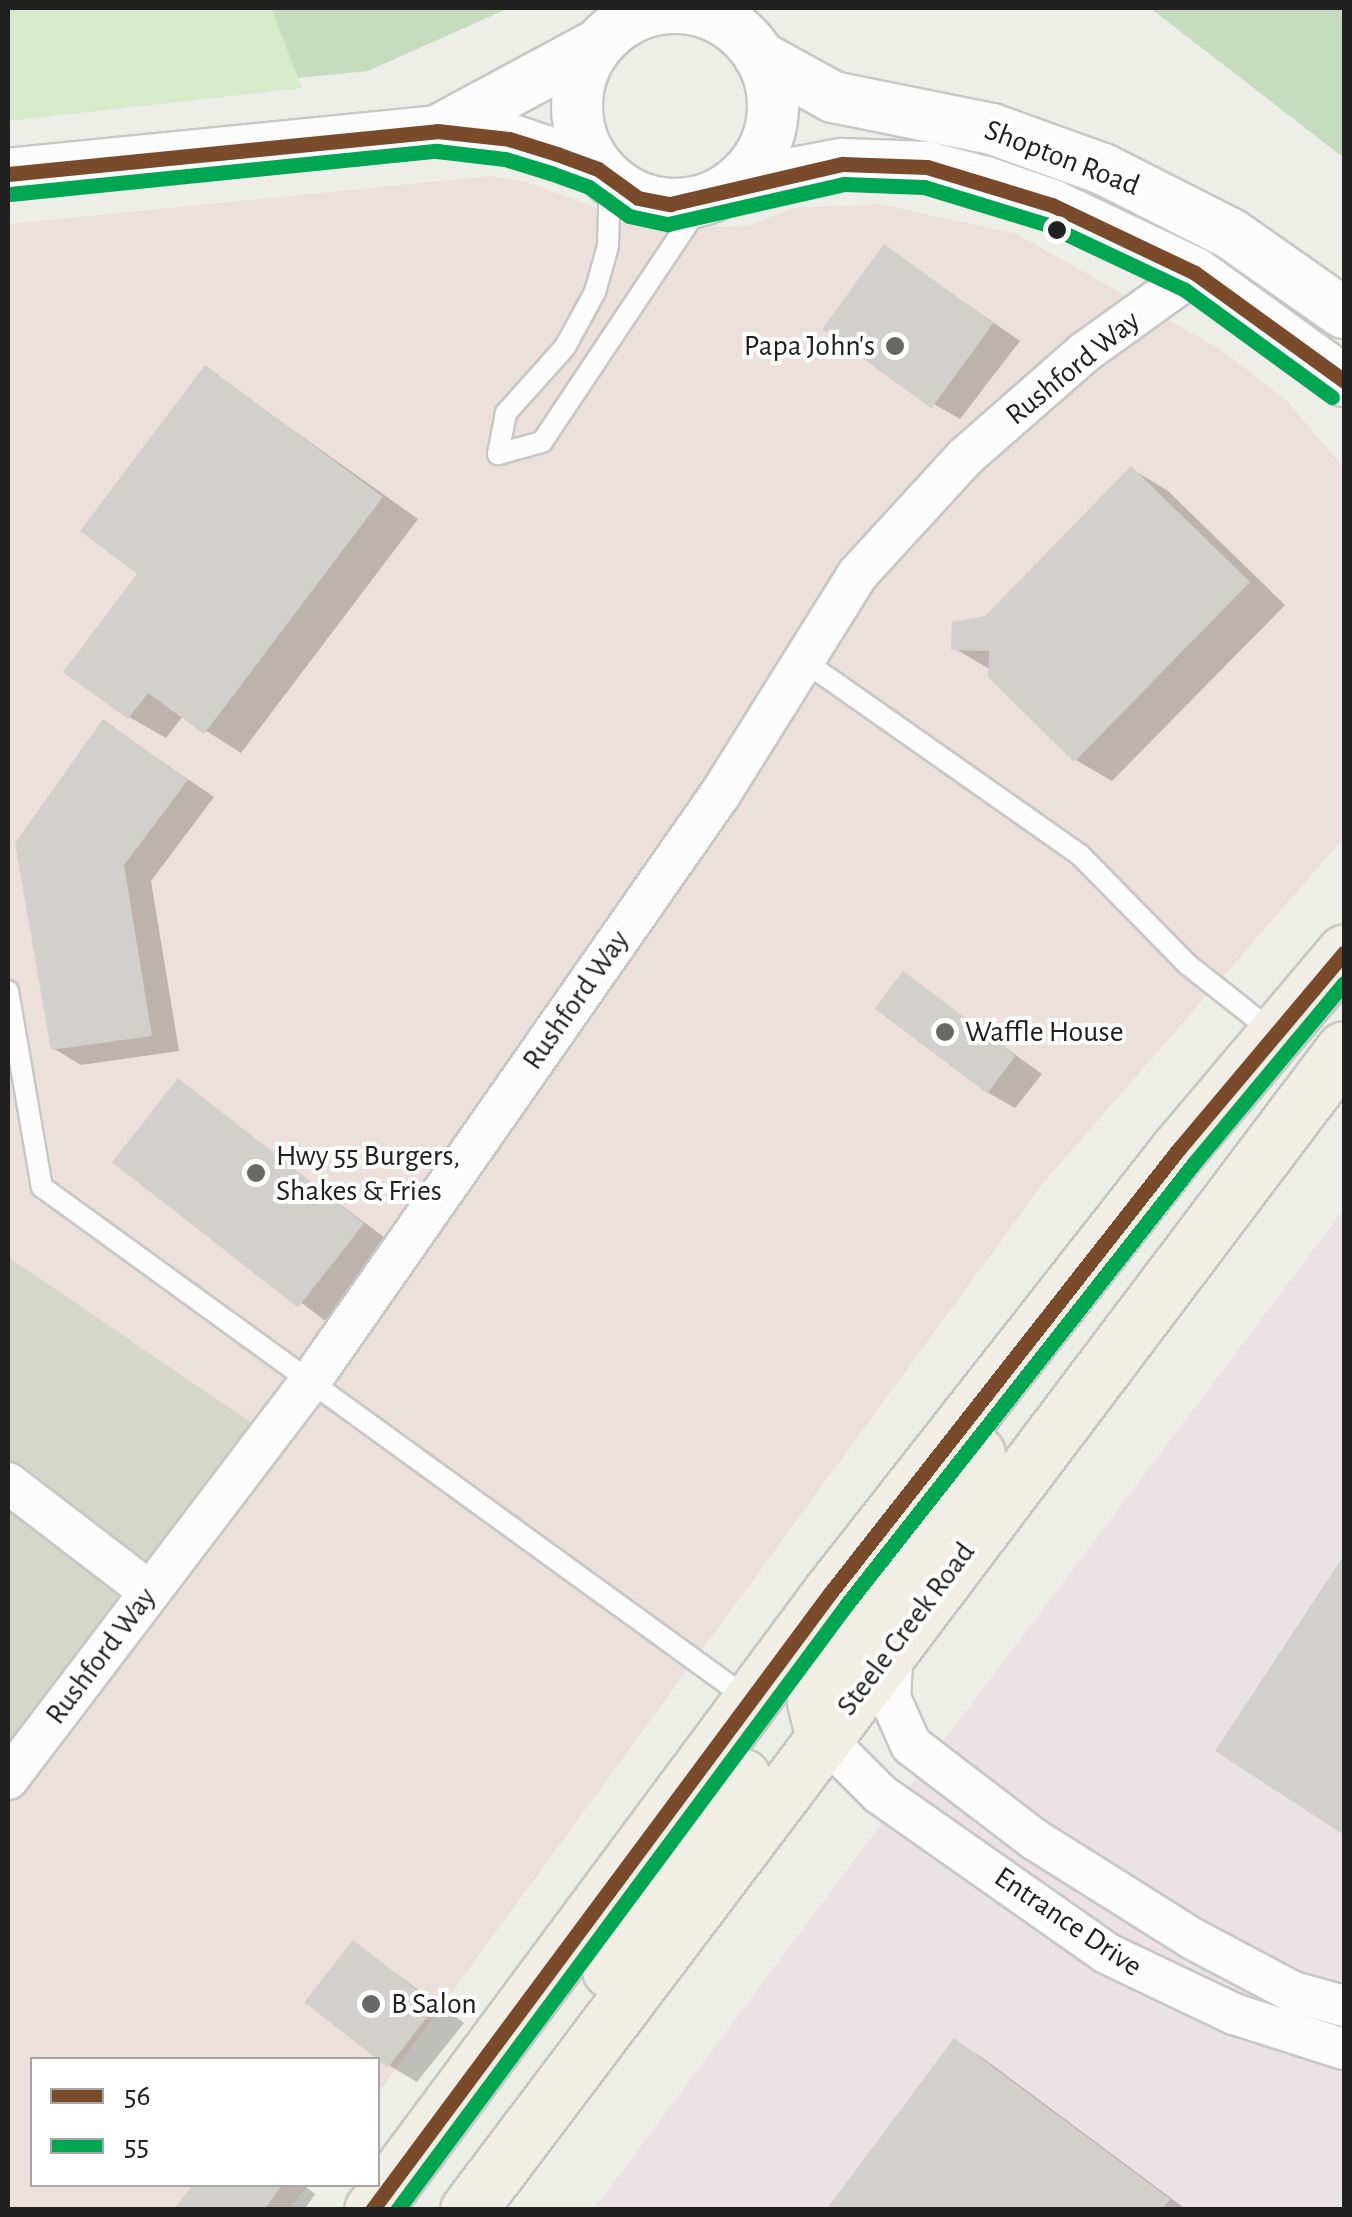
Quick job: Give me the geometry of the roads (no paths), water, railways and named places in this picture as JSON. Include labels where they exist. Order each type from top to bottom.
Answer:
[{"type":"main road","points":[[372,2210],[752,1702],[1274,1032],[1344,953]]},
{"type":"main road","name":"Steele Creek Road","points":[[470,2207],[1344,1049]]},
{"type":"main road","points":[[824,1738],[815,1702],[827,1669],[924,1540],[1096,1258]]},
{"type":"main road","points":[[470,2207],[655,1895],[764,1748],[768,1720],[752,1702]]},
{"type":"street","points":[[8,174],[437,131],[509,139],[604,175],[638,198],[670,204],[730,188],[764,153],[774,125],[773,90],[743,34],[714,16],[682,8],[618,25],[437,131]]},
{"type":"street","points":[[604,175],[576,99],[618,25]]},
{"type":"street","name":"Shopton Road","points":[[743,34],[840,99],[992,129],[1106,170],[1231,234],[1344,313]]},
{"type":"street","name":"Shopton Road","points":[[730,188],[842,164],[927,167],[1052,205],[1195,273],[1344,381]]},
{"type":"street","name":"Rushford Way","points":[[8,1779],[312,1379],[720,793],[857,575],[966,457],[1085,352],[1195,273]]},
{"type":"street","points":[[8,1483],[150,1592]]},
{"type":"street","name":"Entrance Drive","points":[[894,1646],[890,1698],[911,1745],[1034,1839],[1193,1939],[1292,1992],[1344,2006]]},
{"type":"street","name":"Entrance Drive","points":[[824,1738],[880,1794],[1106,1953],[1234,2014],[1344,2049]]},
{"type":"lane","points":[[604,175],[608,246],[594,292],[565,347],[506,413],[498,454],[542,442],[690,220],[730,188]]},
{"type":"lane","points":[[804,661],[1080,855],[1186,964],[1274,1032]]},
{"type":"lane","points":[[8,991],[42,1186],[752,1702]]},
{"type":"place","name":"Papa John's","points":[[895,346]]},
{"type":"place","name":"Waffle House","points":[[945,1032]]},
{"type":"place","name":"Hwy 55 Burgers, Shakes & Fries","points":[[256,1173]]},
{"type":"place","name":"B Salon","points":[[371,2004]]}]
